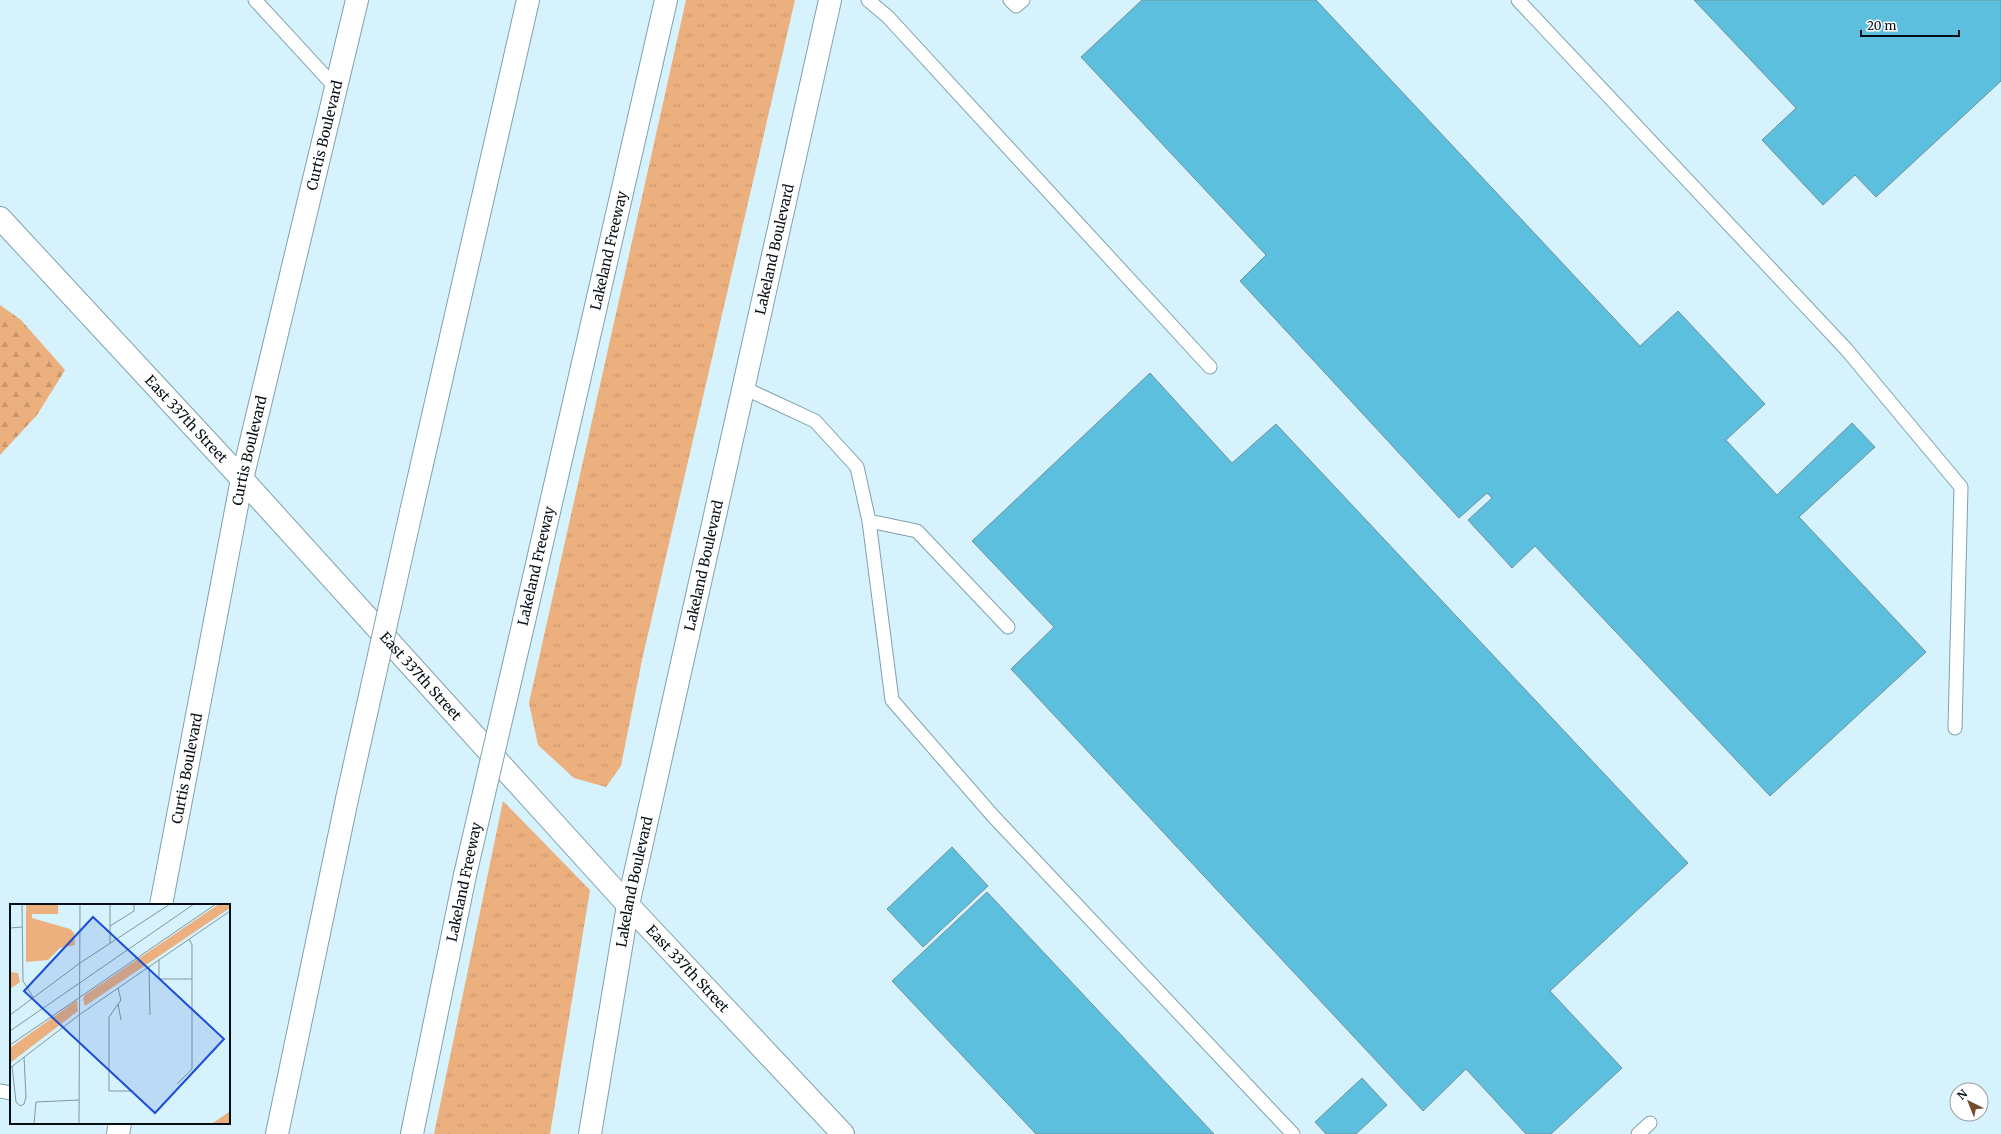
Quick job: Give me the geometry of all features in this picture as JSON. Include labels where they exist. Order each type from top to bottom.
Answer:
[{"type":"main road","name":"Curtis Boulevard","points":[[161,904],[242,479],[357,0]]},
{"type":"main road","points":[[277,1134],[347,799],[528,0]]},
{"type":"main road","name":"Lakeland Freeway","points":[[412,1134],[465,875],[666,0]]},
{"type":"main road","name":"Lakeland Boulevard","points":[[590,1134],[628,905],[830,0]]},
{"type":"main road","name":"East 337th Street","points":[[0,218],[242,479],[628,905],[843,1134]]},
{"type":"main road","points":[[118,1134],[120,1124]]},
{"type":"lane","points":[[255,0],[336,88]]},
{"type":"lane","points":[[868,0],[888,17],[1210,367]]},
{"type":"lane","points":[[1010,0],[1016,6],[1023,0]]},
{"type":"lane","points":[[1518,0],[1846,349],[1961,487],[1955,728]]},
{"type":"lane","points":[[744,388],[815,421],[856,467],[869,521],[892,700],[993,816],[1293,1134]]},
{"type":"lane","points":[[869,521],[917,531],[1008,627]]},
{"type":"lane","points":[[0,1091],[10,1093]]},
{"type":"lane","points":[[1638,1134],[1650,1123]]},
{"type":"green space","points":[[686,0],[795,0],[642,660],[621,766],[606,787],[574,778],[538,745],[529,703]]},
{"type":"green space","points":[[0,305],[21,320],[65,370],[37,415],[0,455]]},
{"type":"green space","points":[[503,801],[590,890],[550,1134],[434,1134]]},
{"type":"building","points":[[1142,0],[1316,0],[1640,346],[1678,311],[1765,404],[1726,440],[1777,495],[1852,423],[1875,447],[1799,517],[1926,652],[1770,796],[1535,546],[1512,568],[1468,520],[1492,498],[1487,493],[1459,518],[1240,281],[1266,255],[1081,57]]},
{"type":"building","points":[[1694,0],[2001,0],[2001,81],[1876,197],[1855,175],[1823,205],[1762,140],[1796,108]]},
{"type":"building","points":[[1150,373],[1232,463],[1276,424],[1688,863],[1550,991],[1622,1068],[1551,1134],[1526,1134],[1466,1069],[1423,1111],[1011,669],[1054,627],[972,541]]},
{"type":"building","points":[[952,847],[988,886],[923,947],[887,909]]},
{"type":"building","points":[[987,892],[1214,1134],[1036,1134],[892,981]]},
{"type":"building","points":[[1362,1078],[1387,1105],[1356,1134],[1326,1134],[1315,1122]]}]
